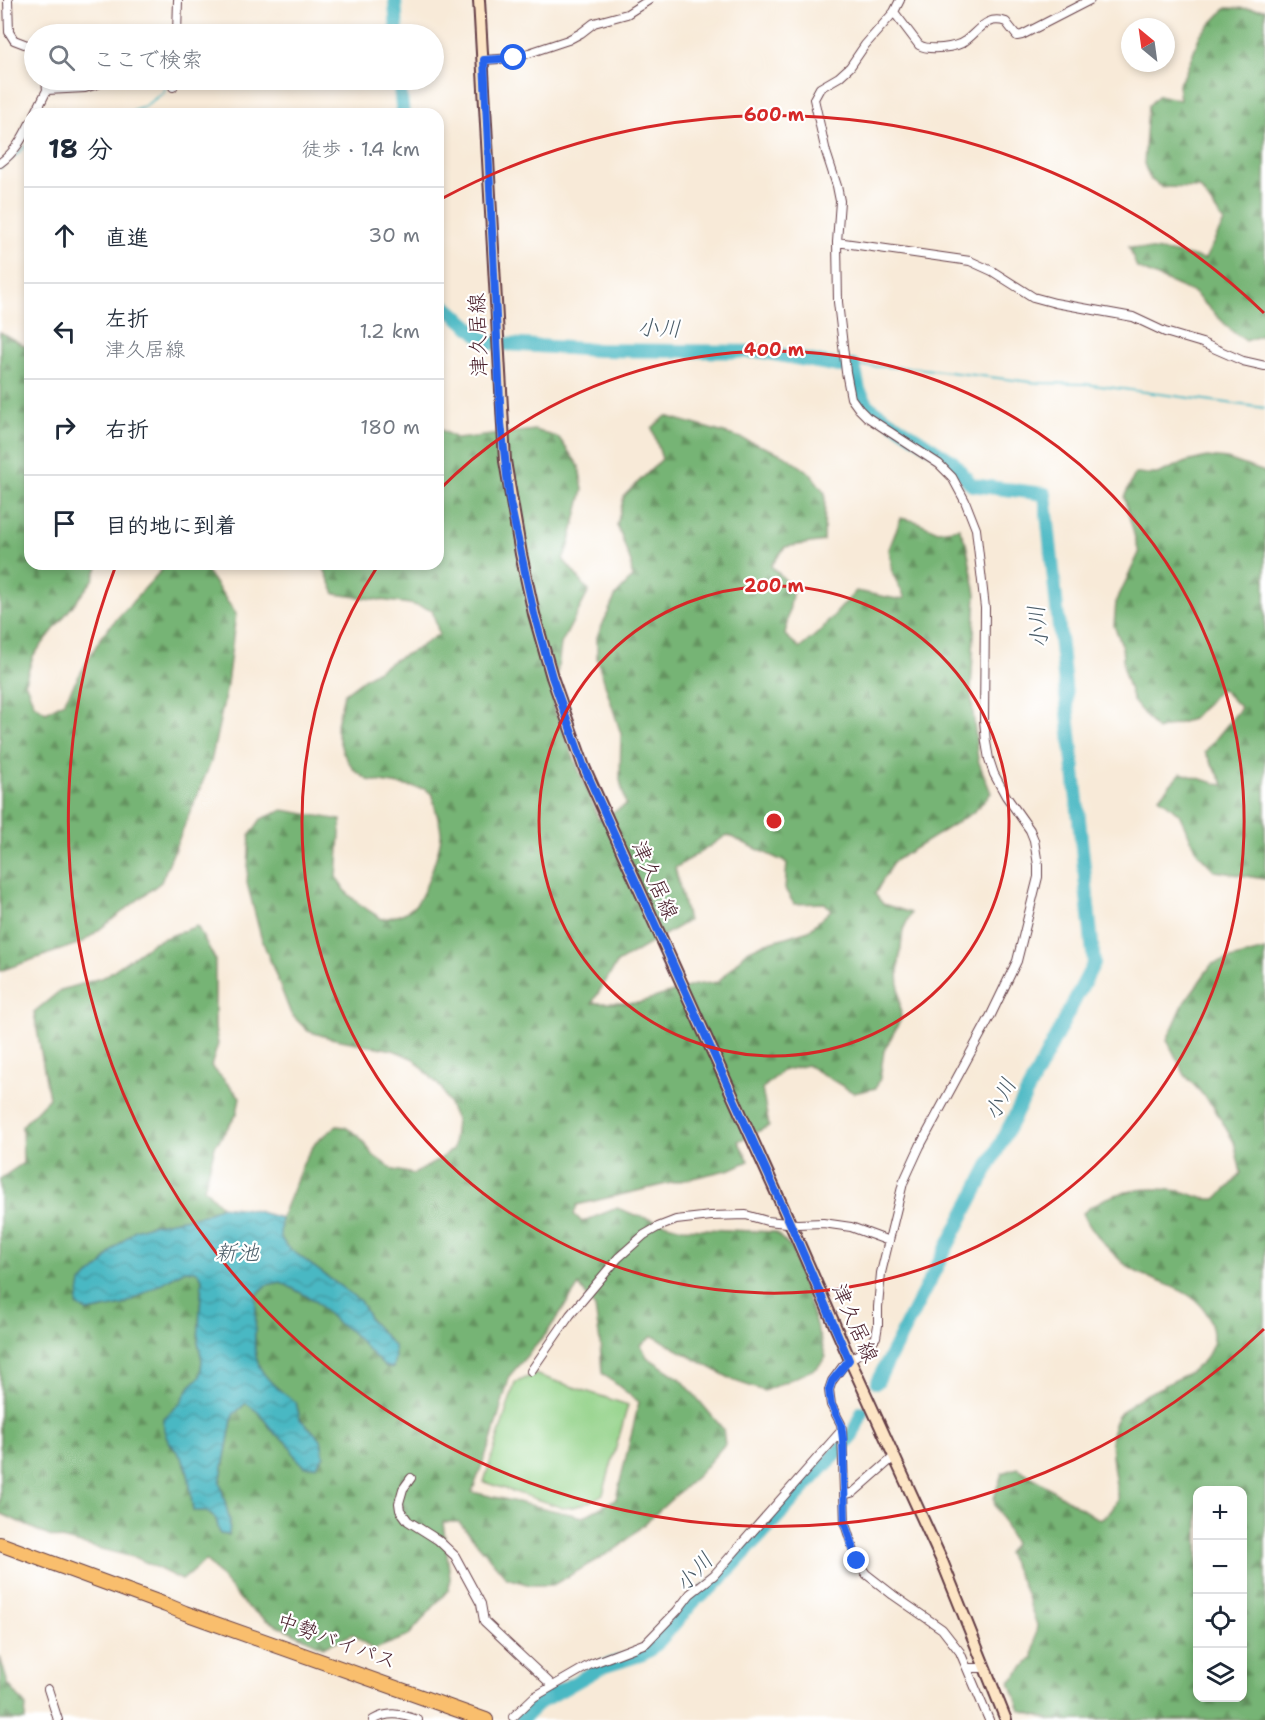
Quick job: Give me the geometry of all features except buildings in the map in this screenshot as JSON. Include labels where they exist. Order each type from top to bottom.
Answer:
[{"type":"highway","name":"中勢バイパス","points":[[0,1544],[305,1657],[486,1720]]},
{"type":"highway","name":"中勢バイパス","points":[[166,1605],[194,1611],[493,1720]]},
{"type":"main road","name":"津久居線","points":[[480,0],[502,432],[510,502],[534,614],[552,677],[598,800],[790,1223],[849,1360],[942,1561],[1006,1720]]},
{"type":"street","points":[[8,0],[9,32],[14,40],[24,44]]},
{"type":"street","points":[[177,24],[178,0]]},
{"type":"street","points":[[484,60],[514,58],[568,40],[582,33],[594,23],[627,14],[649,0]]},
{"type":"street","points":[[900,0],[894,12],[865,45],[850,68],[820,87],[814,99],[840,201],[837,242],[838,302],[846,372],[851,398],[859,409],[902,441],[939,464],[952,477],[976,528],[985,608],[984,720],[989,759],[1006,796],[1026,824],[1034,840],[1038,877],[1017,961],[903,1183],[881,1273],[879,1325],[876,1337],[867,1348],[849,1360],[832,1381],[829,1390],[831,1404],[842,1430],[845,1524],[857,1561],[866,1574],[942,1629],[960,1652],[989,1720]]},
{"type":"street","points":[[894,12],[919,45],[939,49],[965,42],[979,27],[995,21],[1006,22],[1017,36],[1034,30],[1090,0]]},
{"type":"street","points":[[37,108],[47,90]]},
{"type":"street","points":[[0,163],[20,144],[24,136]]},
{"type":"street","points":[[837,242],[970,261],[992,271],[1033,297],[1133,317],[1165,332],[1243,361],[1265,366]]},
{"type":"street","points":[[531,1371],[570,1315],[618,1258],[644,1235],[658,1227],[676,1221],[711,1216],[746,1215],[768,1221],[797,1224],[823,1223],[851,1227],[889,1241]]},
{"type":"street","points":[[513,1717],[534,1697],[591,1664],[641,1646],[652,1638],[690,1594],[714,1575],[842,1430]]},
{"type":"street","points":[[844,1495],[854,1492],[895,1456]]},
{"type":"street","points":[[411,1478],[403,1489],[399,1510],[408,1521],[438,1540],[455,1556],[481,1604],[484,1621],[553,1686]]},
{"type":"street","points":[[967,1668],[985,1668]]},
{"type":"street","points":[[48,1689],[58,1720]]},
{"type":"street","points":[[373,1720],[393,1713],[418,1720]]},
{"type":"green space","points":[[1226,8],[1265,9],[1265,334],[1246,341],[1233,332],[1194,293],[1137,268],[1129,247],[1205,259],[1224,222],[1200,188],[1162,187],[1150,179],[1144,164],[1148,106],[1159,95],[1180,100],[1178,85],[1185,74],[1200,35]]},
{"type":"green space","points":[[0,332],[24,346],[24,570],[97,570],[93,580],[33,656],[25,682],[34,704],[46,712],[64,702],[103,634],[162,570],[206,570],[236,614],[226,691],[211,762],[161,882],[83,942],[0,971]]},
{"type":"green space","points":[[666,416],[741,438],[784,455],[810,473],[825,493],[824,541],[785,547],[771,566],[793,588],[785,635],[800,648],[819,632],[856,591],[897,599],[905,598],[893,574],[889,549],[901,518],[915,521],[938,531],[959,528],[966,543],[976,594],[971,692],[978,760],[991,793],[974,812],[893,862],[875,894],[883,904],[911,913],[903,930],[898,972],[901,1019],[884,1051],[876,1088],[854,1093],[807,1065],[782,1071],[762,1089],[769,1126],[738,1141],[749,1161],[731,1169],[577,1205],[574,1214],[582,1222],[617,1208],[682,1228],[775,1232],[792,1249],[826,1357],[817,1368],[764,1391],[735,1381],[653,1336],[641,1345],[647,1357],[682,1380],[723,1429],[725,1444],[698,1475],[619,1547],[553,1585],[530,1585],[507,1578],[459,1522],[443,1522],[450,1577],[449,1589],[408,1636],[373,1650],[353,1634],[323,1647],[266,1620],[245,1605],[206,1560],[182,1580],[137,1558],[49,1536],[0,1513],[0,1179],[23,1163],[22,1126],[49,1098],[34,1012],[61,990],[104,977],[154,942],[197,926],[215,959],[215,1028],[218,1044],[211,1066],[240,1097],[237,1114],[215,1146],[204,1188],[221,1206],[204,1215],[135,1230],[114,1249],[101,1266],[81,1283],[88,1312],[123,1305],[185,1270],[197,1271],[202,1279],[198,1342],[202,1360],[200,1377],[190,1386],[181,1402],[164,1418],[164,1426],[167,1438],[187,1469],[193,1511],[206,1511],[216,1519],[220,1534],[229,1535],[230,1521],[220,1483],[233,1415],[246,1403],[259,1413],[275,1434],[288,1443],[295,1456],[321,1439],[300,1419],[296,1402],[267,1378],[256,1356],[256,1296],[266,1285],[281,1282],[314,1300],[336,1322],[351,1332],[384,1366],[393,1368],[394,1346],[371,1321],[360,1301],[286,1246],[280,1236],[281,1218],[305,1159],[316,1142],[337,1126],[345,1127],[358,1135],[374,1156],[394,1170],[414,1174],[453,1149],[456,1120],[442,1089],[414,1059],[393,1050],[330,1038],[308,1031],[291,1014],[261,937],[247,883],[250,835],[261,819],[283,810],[341,820],[337,877],[344,890],[360,905],[382,919],[405,913],[416,904],[428,880],[441,838],[433,795],[425,789],[368,780],[354,770],[343,753],[336,729],[344,694],[365,678],[439,634],[432,610],[410,604],[335,594],[325,570],[444,570],[444,431],[457,439],[535,430],[559,438],[579,466],[583,490],[568,549],[563,559],[589,591],[561,644],[553,706],[599,820],[626,805],[620,780],[621,734],[597,659],[597,637],[616,595],[632,578],[631,563],[617,525],[624,496],[662,459],[652,428]],"holes":[[[727,835],[787,863],[785,889],[794,904],[825,903],[831,910],[809,930],[747,951],[718,982],[695,985],[638,1003],[592,1003],[617,963],[688,921],[675,868]],[[579,1285],[595,1308],[602,1373],[639,1402],[616,1499],[583,1517],[472,1492],[492,1438],[510,1375],[546,1334]]]},
{"type":"green space","points":[[1207,457],[1227,459],[1265,472],[1265,879],[1215,871],[1197,852],[1179,814],[1159,797],[1181,773],[1225,786],[1205,752],[1241,708],[1221,688],[1192,719],[1157,730],[1133,701],[1124,672],[1122,645],[1114,626],[1116,602],[1139,553],[1124,497],[1135,474],[1157,474],[1186,462]]},
{"type":"green space","points":[[1265,950],[1265,1720],[1051,1720],[1020,1710],[1010,1682],[1033,1657],[1037,1625],[1022,1583],[1007,1553],[1014,1544],[995,1506],[994,1498],[1002,1473],[1018,1468],[1093,1516],[1100,1519],[1106,1516],[1113,1509],[1117,1498],[1111,1442],[1117,1418],[1145,1395],[1197,1367],[1208,1354],[1213,1338],[1209,1318],[1203,1308],[1185,1293],[1130,1268],[1096,1235],[1083,1213],[1104,1199],[1141,1190],[1180,1191],[1202,1198],[1216,1199],[1241,1173],[1234,1142],[1213,1106],[1185,1075],[1167,1040],[1184,1003],[1212,964]]},
{"type":"green space","points":[[534,1374],[628,1405],[603,1494],[579,1506],[563,1508],[484,1482],[515,1383]]},
{"type":"green space","points":[[0,1657],[8,1684],[26,1706],[25,1720],[0,1720]]},
{"type":"water","name":"新池","points":[[221,1206],[249,1209],[281,1218],[280,1236],[286,1246],[360,1301],[371,1321],[394,1346],[395,1357],[393,1368],[384,1366],[351,1332],[336,1322],[314,1300],[281,1282],[266,1285],[256,1296],[256,1356],[267,1378],[296,1402],[300,1419],[321,1439],[324,1456],[316,1466],[305,1467],[295,1456],[288,1443],[275,1434],[259,1413],[246,1403],[233,1415],[220,1483],[230,1521],[229,1535],[220,1534],[216,1519],[206,1511],[193,1511],[187,1468],[167,1439],[164,1426],[164,1418],[181,1402],[190,1386],[200,1377],[202,1360],[198,1342],[202,1279],[197,1271],[185,1270],[123,1305],[88,1312],[77,1305],[81,1283],[101,1266],[114,1249],[135,1230],[204,1215]]},
{"type":"waterway","name":"小川","points":[[395,0],[396,24]]},
{"type":"waterway","points":[[141,108],[164,90]]},
{"type":"waterway","name":"小川","points":[[400,90],[402,108]]},
{"type":"waterway","points":[[0,168],[24,148]]},
{"type":"waterway","name":"小川","points":[[444,305],[490,343],[598,350],[763,352],[839,366],[854,366],[859,390],[869,407],[952,461],[972,485],[1045,494],[1094,963],[877,1382]]},
{"type":"waterway","points":[[854,366],[916,368],[1039,383],[1085,384],[1265,408]]},
{"type":"waterway","name":"小川","points":[[522,1719],[539,1703],[602,1667],[648,1651],[696,1599],[715,1585],[852,1436],[862,1412]]},
{"type":"route","points":[[514,58],[484,60],[501,423],[510,502],[534,614],[552,677],[584,767],[790,1223],[849,1360],[832,1381],[829,1390],[831,1404],[841,1424],[845,1524],[857,1561]]}]
